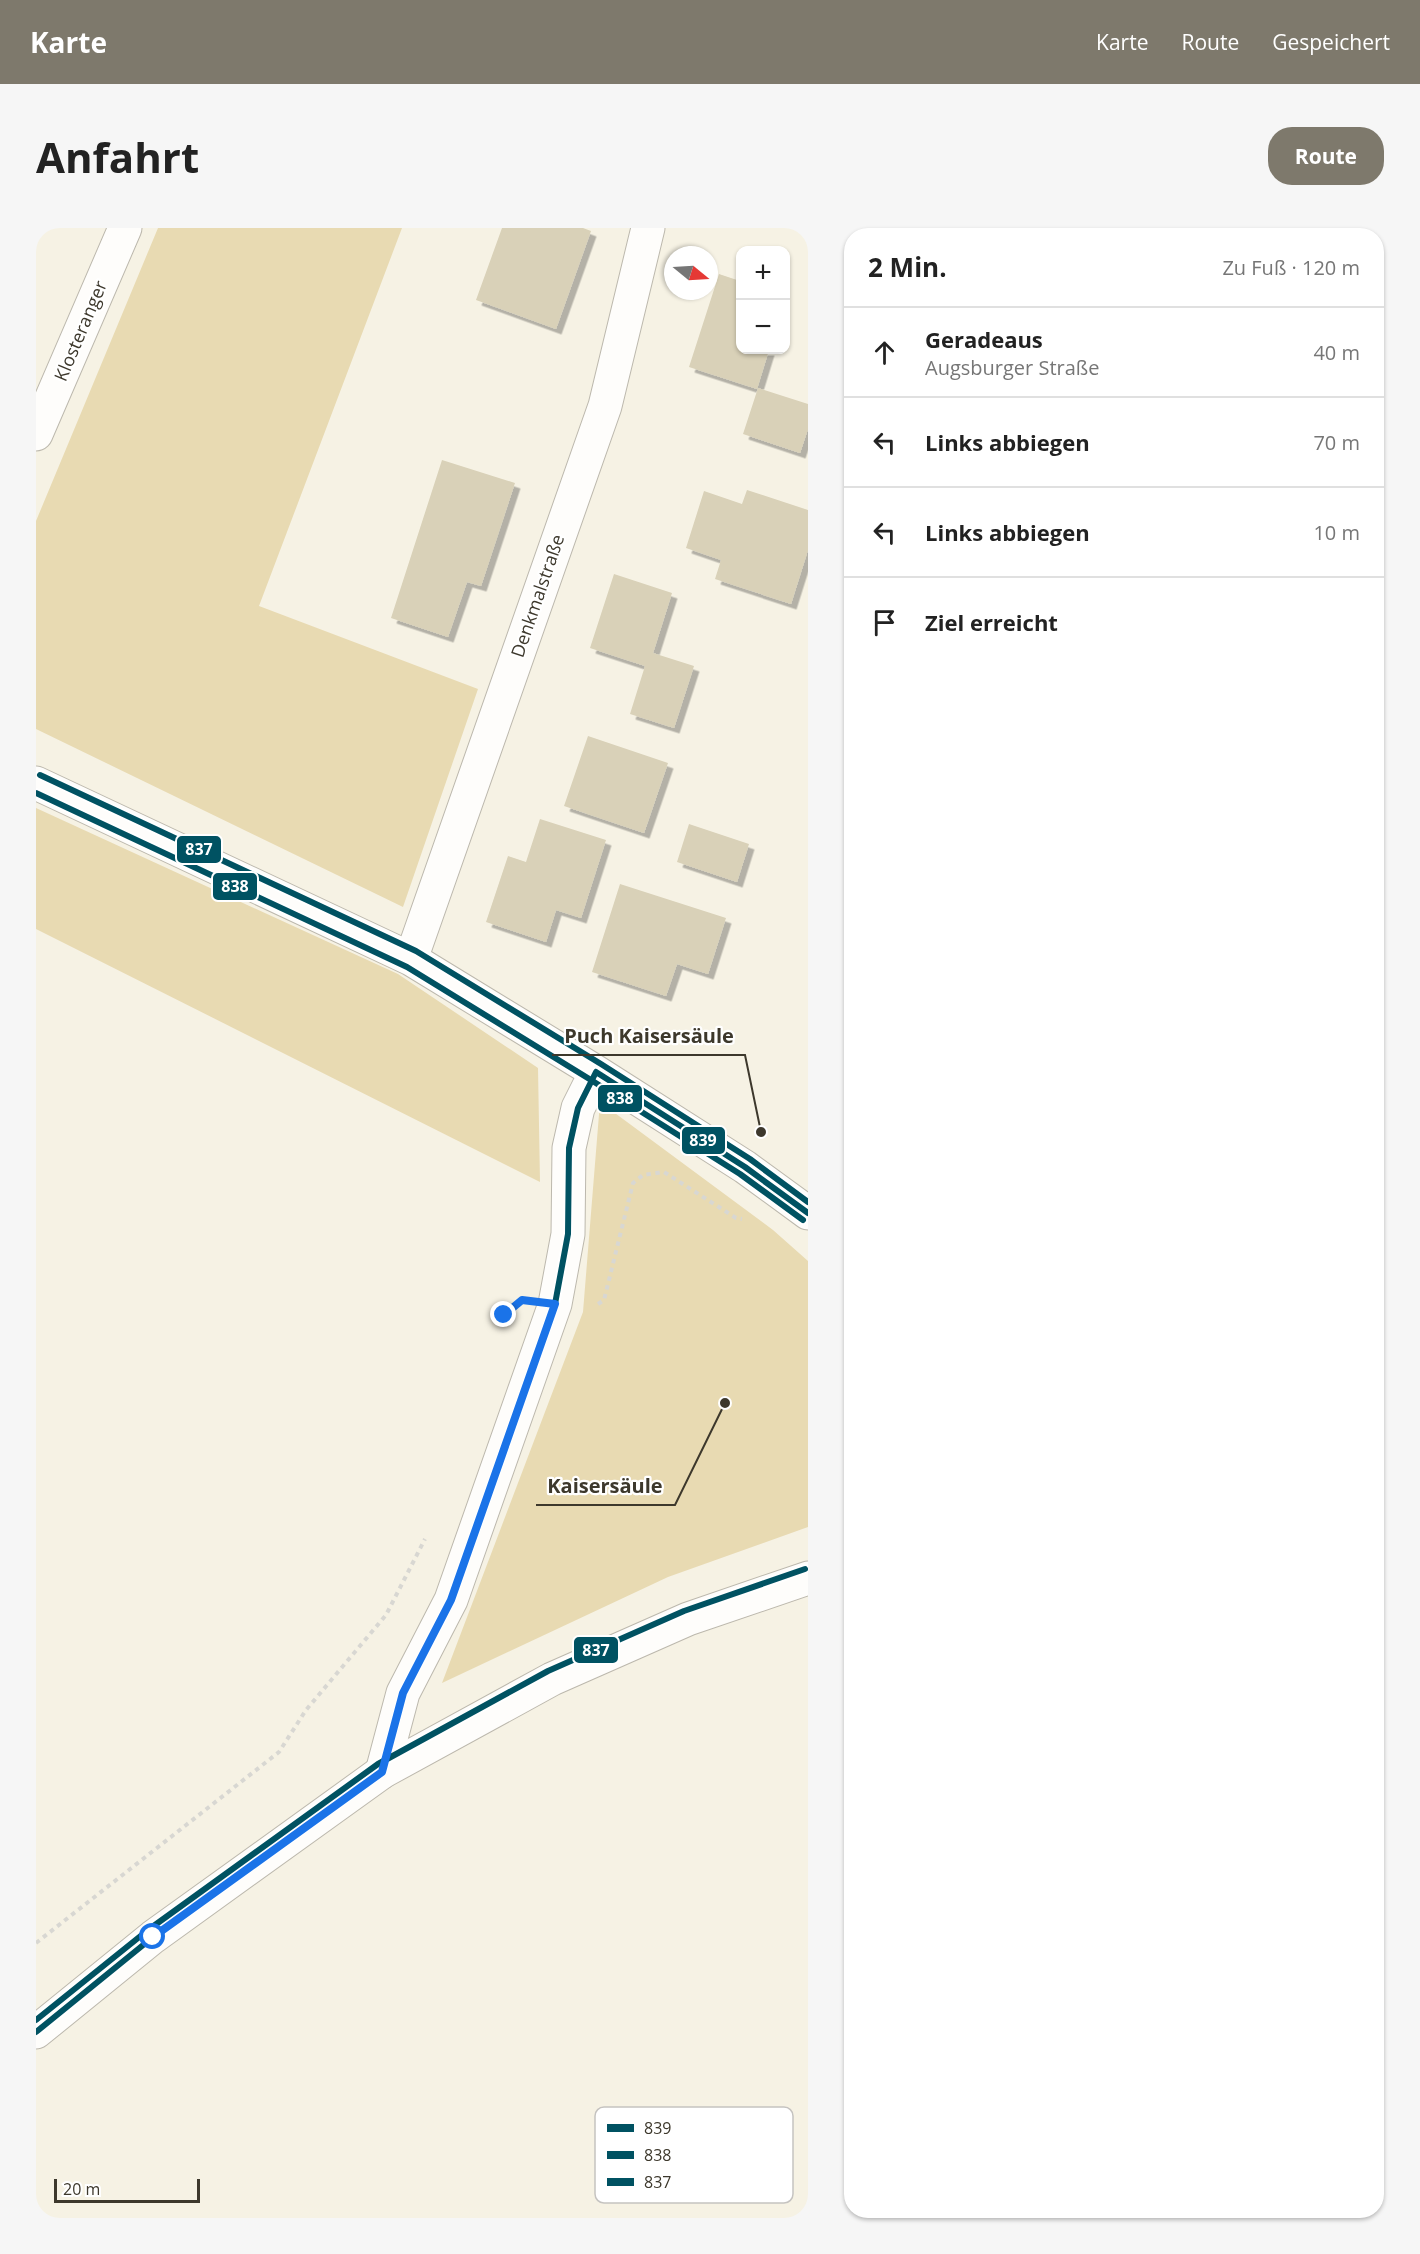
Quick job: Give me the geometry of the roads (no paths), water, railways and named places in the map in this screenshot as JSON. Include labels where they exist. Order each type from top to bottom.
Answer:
[{"type":"street","name":"Klosteranger","points":[[36,434],[125,228]]},
{"type":"street","name":"Denkmalstraße","points":[[411,958],[605,406],[648,228]]},
{"type":"street","points":[[36,783],[411,958],[596,1072],[797,1204]]},
{"type":"street","points":[[382,1772],[403,1693],[451,1600],[555,1304],[568,1234],[569,1148],[578,1108],[596,1072]]},
{"type":"street","points":[[36,2032],[153,1937],[382,1772],[552,1679],[688,1619],[808,1578]]},
{"type":"place","name":"Puch Kaisersäule","points":[[761,1132]]},
{"type":"place","name":"Kaisersäule","points":[[725,1403]]}]
